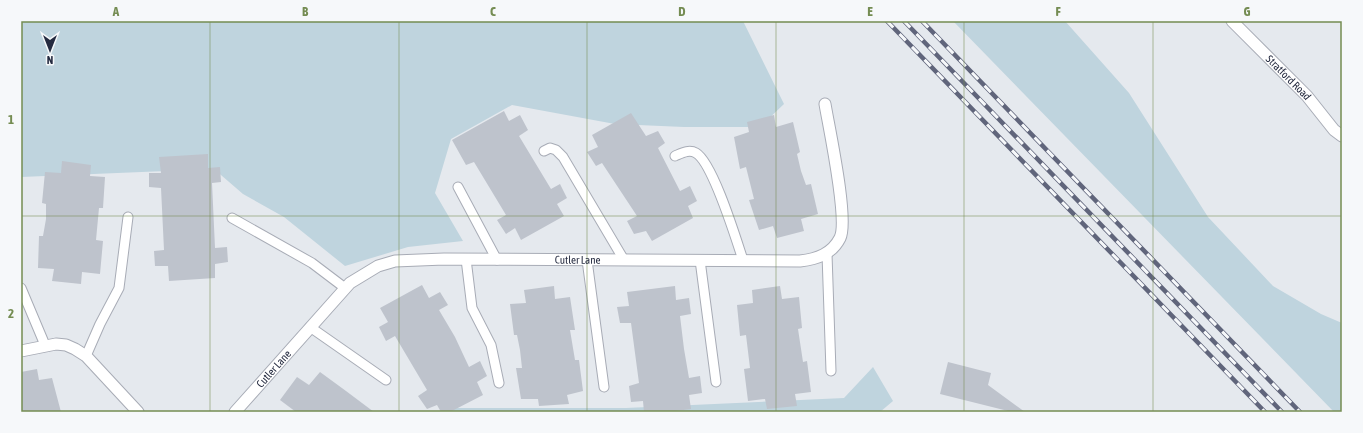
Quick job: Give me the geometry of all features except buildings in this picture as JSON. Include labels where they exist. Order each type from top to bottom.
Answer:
[{"type":"street","name":"Stratford Road","points":[[1232,21],[1307,96],[1334,130],[1342,136]]},
{"type":"street","points":[[825,104],[843,216],[841,236],[836,245],[827,254]]},
{"type":"street","name":"Cutler Lane","points":[[235,412],[345,288],[362,274],[378,266],[395,261],[466,259],[800,261],[813,259],[827,254]]},
{"type":"street","points":[[21,351],[56,344],[66,345],[75,349],[86,356],[138,412]]},
{"type":"lane","points":[[544,151],[550,148],[556,150],[564,157],[624,260]]},
{"type":"lane","points":[[675,156],[689,151],[697,154],[705,162],[718,190],[743,260]]},
{"type":"lane","points":[[458,187],[497,260]]},
{"type":"lane","points":[[86,356],[100,324],[119,288],[128,217]]},
{"type":"lane","points":[[232,218],[312,263],[345,288]]},
{"type":"lane","points":[[827,254],[831,371]]},
{"type":"lane","points":[[466,259],[472,308],[491,345],[499,383]]},
{"type":"lane","points":[[587,260],[604,387]]},
{"type":"lane","points":[[700,260],[716,382]]},
{"type":"lane","points":[[21,288],[45,345]]},
{"type":"lane","points":[[310,327],[386,380]]},
{"type":"shaded area","points":[[21,21],[743,21],[784,104],[760,127],[684,127],[615,124],[512,105],[451,139],[435,193],[463,241],[408,247],[345,266],[284,217],[243,194],[214,169],[21,177]]},
{"type":"shaded area","points":[[953,21],[1065,21],[1129,93],[1208,217],[1273,286],[1321,314],[1342,323],[1342,412],[1334,412]]},
{"type":"shaded area","points":[[873,367],[893,401],[880,412],[445,412],[453,408],[626,408],[844,398]]},
{"type":"railway","points":[[887,21],[1265,412]]},
{"type":"railway","points":[[904,21],[1282,412]]},
{"type":"railway","points":[[922,21],[1300,412]]}]
